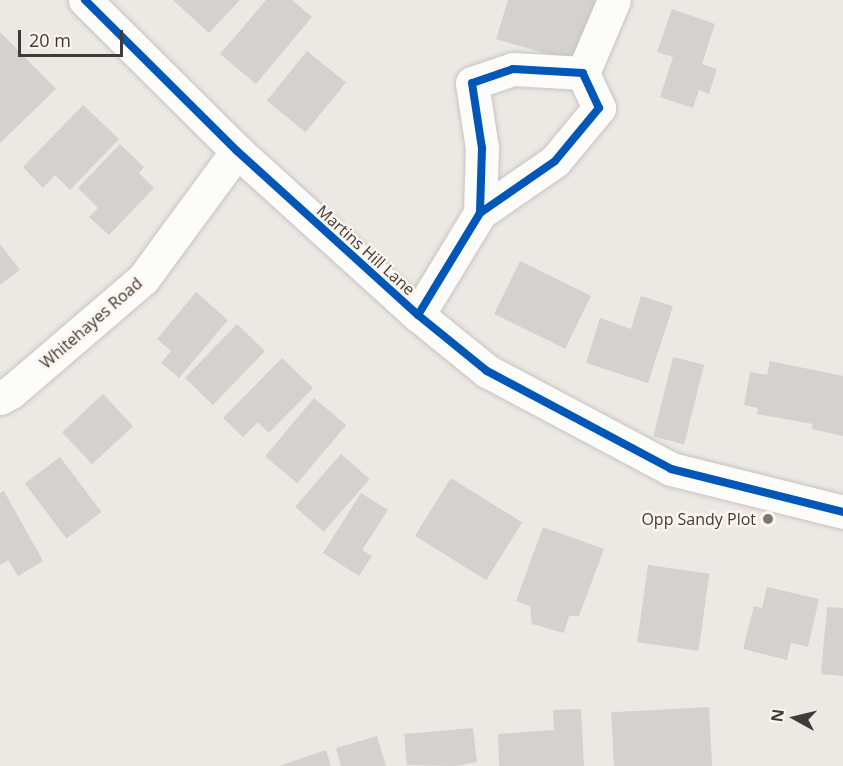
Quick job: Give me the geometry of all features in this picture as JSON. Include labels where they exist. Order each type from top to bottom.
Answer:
[{"type":"street","name":"Martins Hill Lane","points":[[86,0],[237,151],[418,315],[487,370],[671,469],[843,512]]},
{"type":"street","points":[[418,315],[480,213],[555,161],[599,108],[583,72],[614,0]]},
{"type":"street","points":[[480,213],[482,148],[472,83],[513,69],[583,72]]},
{"type":"street","name":"Whitehayes Road","points":[[0,398],[11,392],[143,279],[237,151]]},
{"type":"building","points":[[173,0],[240,0],[209,33]]},
{"type":"building","points":[[266,0],[292,0],[312,17],[256,84],[220,54]]},
{"type":"building","points":[[508,0],[598,0],[579,63],[496,39]]},
{"type":"building","points":[[672,9],[715,24],[702,64],[717,69],[709,94],[699,90],[693,108],[660,97],[673,57],[657,52]]},
{"type":"building","points":[[0,32],[56,89],[0,143]]},
{"type":"building","points":[[307,51],[346,82],[306,132],[267,101]]},
{"type":"building","points":[[83,105],[119,139],[70,190],[55,175],[43,188],[23,167]]},
{"type":"building","points":[[120,144],[144,167],[139,173],[154,188],[109,235],[89,217],[98,208],[78,188]]},
{"type":"building","points":[[0,244],[20,270],[0,285]]},
{"type":"building","points":[[520,261],[591,296],[565,349],[494,314]]},
{"type":"building","points":[[196,292],[228,320],[179,378],[161,363],[171,351],[157,339]]},
{"type":"building","points":[[641,296],[673,306],[648,383],[586,363],[600,318],[631,329]]},
{"type":"building","points":[[237,324],[265,351],[213,405],[185,378]]},
{"type":"building","points":[[673,357],[704,365],[684,444],[653,437]]},
{"type":"building","points":[[282,358],[313,388],[269,433],[258,422],[243,437],[223,418]]},
{"type":"building","points":[[770,361],[843,376],[843,436],[812,429],[813,424],[757,414],[758,408],[744,405],[750,372],[767,375]]},
{"type":"building","points":[[103,394],[133,426],[92,464],[62,432]]},
{"type":"building","points":[[314,398],[346,425],[297,483],[265,456]]},
{"type":"building","points":[[341,454],[370,479],[324,532],[295,507]]},
{"type":"building","points":[[60,457],[102,512],[66,539],[25,483]]},
{"type":"building","points":[[451,478],[522,523],[486,580],[415,536]]},
{"type":"building","points":[[4,491],[43,561],[18,576],[8,560],[0,565],[0,493]]},
{"type":"building","points":[[361,493],[388,510],[362,550],[372,556],[359,576],[323,553]]},
{"type":"building","points":[[543,527],[604,549],[579,616],[569,616],[564,633],[532,624],[530,606],[516,601]]},
{"type":"building","points":[[648,565],[709,574],[699,651],[637,642]]},
{"type":"building","points":[[767,587],[819,599],[808,647],[791,643],[787,660],[743,649],[754,606],[762,608]]},
{"type":"building","points":[[827,607],[843,608],[843,676],[821,674]]},
{"type":"building","points":[[709,707],[712,766],[614,766],[611,712]]},
{"type":"building","points":[[581,709],[584,766],[499,766],[498,734],[554,730],[553,710]]},
{"type":"building","points":[[473,728],[477,762],[456,766],[407,765],[404,734]]},
{"type":"building","points":[[377,736],[386,766],[341,766],[336,748]]},
{"type":"building","points":[[326,750],[331,766],[279,766]]},
{"type":"cycle path","points":[[85,0],[237,151],[418,315],[487,371],[671,469],[843,512]]},
{"type":"cycle path","points":[[418,315],[480,213],[555,161],[599,108],[583,73],[513,69],[472,83],[482,148],[480,213]]},
{"type":"place","name":"Opp Sandy Plot","points":[[768,519]]}]
